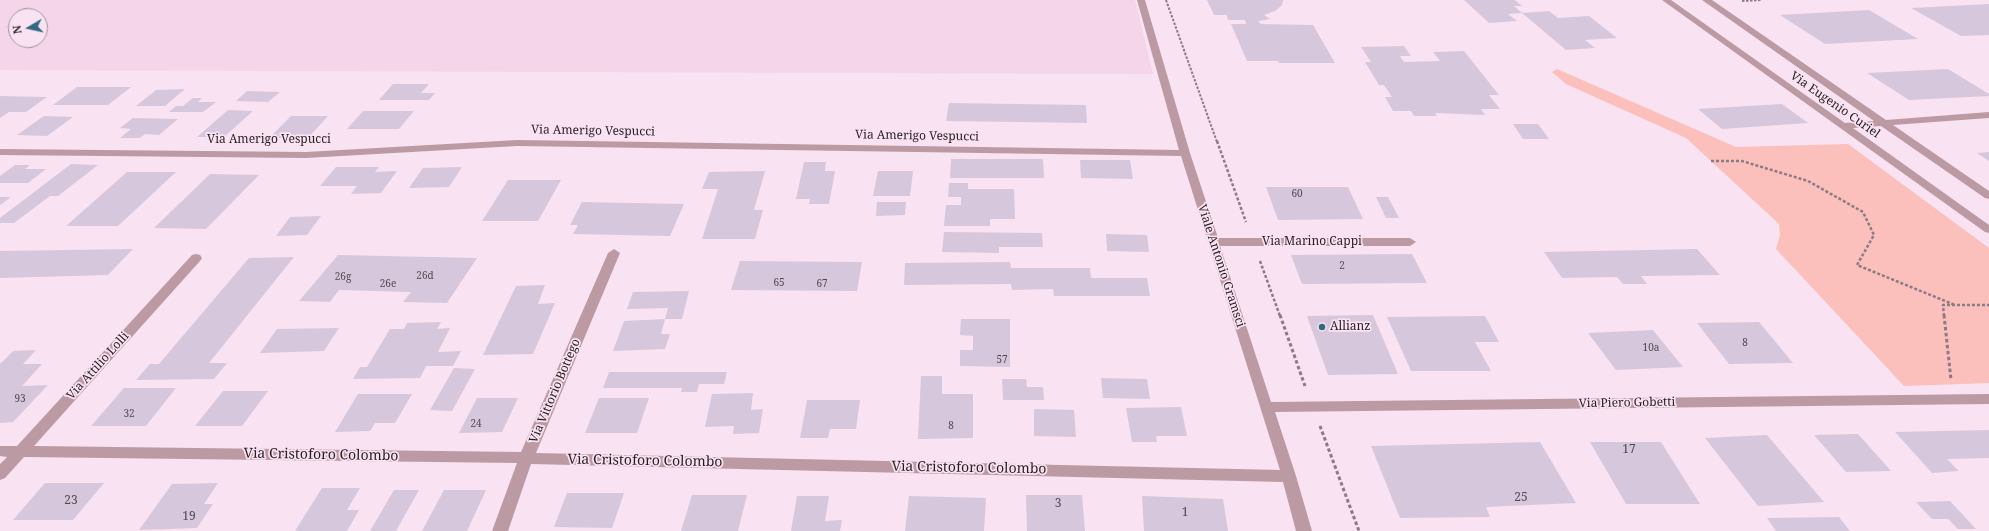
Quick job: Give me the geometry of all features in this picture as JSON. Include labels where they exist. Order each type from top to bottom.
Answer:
[{"type":"street","name":"Viale Antonio Gramsci","points":[[1141,0],[1185,153],[1289,476],[1304,531]]},
{"type":"street","name":"Via Eugenio Curiel","points":[[1666,0],[1989,230]]},
{"type":"street","points":[[1706,0],[1989,196]]},
{"type":"street","points":[[1843,126],[1989,115]]},
{"type":"street","name":"Via Amerigo Vespucci","points":[[0,152],[306,155],[517,143],[1185,153]]},
{"type":"street","name":"Via Marino Cappi","points":[[1213,242],[1410,242]]},
{"type":"street","name":"Via Vittorio Bottego","points":[[500,531],[526,458],[614,253]]},
{"type":"street","name":"Via Attilio Lolli","points":[[0,474],[196,258]]},
{"type":"street","name":"Via Piero Gobetti","points":[[1266,407],[1989,399]]},
{"type":"street","name":"Via Cristoforo Colombo","points":[[0,451],[526,458],[1289,476]]},
{"type":"path","points":[[1166,0],[1312,407],[1359,531]]},
{"type":"path","points":[[1738,1],[1762,0]]},
{"type":"path","points":[[1711,161],[1742,161],[1808,181],[1863,212],[1874,236],[1857,265],[1955,305]]},
{"type":"path","points":[[1954,400],[1943,305],[1989,305]]},
{"type":"shaded area","points":[[0,0],[1135,0],[1153,74],[0,70]]},
{"type":"shaded area","points":[[1557,69],[1736,147],[1848,144],[1989,248],[1989,383],[1904,386],[1776,249],[1780,235],[1779,224],[1686,138],[1566,84],[1552,72]]},
{"type":"building","points":[[1207,0],[1283,0],[1282,5],[1275,11],[1264,15],[1270,19],[1258,21],[1261,24],[1313,25],[1335,63],[1279,63],[1278,61],[1247,61],[1231,24],[1246,24],[1245,20],[1228,20],[1227,15],[1214,15]]},
{"type":"building","points":[[1464,0],[1515,0],[1522,6],[1514,6],[1522,13],[1508,14],[1517,21],[1489,23]]},
{"type":"building","points":[[1989,4],[1989,35],[1961,36],[1911,8]]},
{"type":"building","points":[[1869,10],[1918,39],[1825,44],[1780,15]]},
{"type":"building","points":[[1549,11],[1558,18],[1589,16],[1617,38],[1585,40],[1595,48],[1566,50],[1522,13]]},
{"type":"building","points":[[1404,46],[1411,56],[1400,56],[1404,62],[1440,61],[1433,52],[1464,51],[1499,95],[1489,95],[1500,109],[1481,109],[1485,115],[1435,113],[1437,116],[1414,116],[1411,111],[1393,111],[1385,97],[1392,97],[1384,85],[1379,85],[1365,62],[1371,62],[1361,47]]},
{"type":"building","points":[[1948,69],[1989,94],[1989,96],[1909,100],[1867,73]]},
{"type":"building","points":[[393,84],[429,84],[421,93],[435,93],[429,100],[379,100]]},
{"type":"building","points":[[77,87],[131,87],[108,105],[53,105]]},
{"type":"building","points":[[185,89],[165,106],[136,106],[156,90]]},
{"type":"building","points":[[247,91],[280,92],[268,102],[236,101]]},
{"type":"building","points":[[0,96],[47,97],[26,112],[9,112],[0,118]]},
{"type":"building","points":[[193,98],[202,98],[198,102],[216,102],[203,112],[169,112],[176,106],[183,106]]},
{"type":"building","points":[[949,103],[1086,105],[1087,123],[946,121]]},
{"type":"building","points":[[1782,104],[1808,123],[1722,129],[1698,109]]},
{"type":"building","points":[[228,110],[253,111],[224,137],[197,137]]},
{"type":"building","points":[[363,111],[414,111],[399,129],[347,129]]},
{"type":"building","points":[[44,116],[73,117],[47,136],[17,135]]},
{"type":"building","points":[[291,116],[328,116],[308,138],[269,138]]},
{"type":"building","points":[[133,118],[178,119],[159,135],[145,134],[140,138],[120,138],[131,129],[120,128]]},
{"type":"building","points":[[1513,124],[1538,124],[1549,139],[1523,139]]},
{"type":"building","points":[[1989,152],[1989,161],[1977,153]]},
{"type":"building","points":[[951,159],[1043,159],[1044,178],[950,178]]},
{"type":"building","points":[[1080,160],[1130,160],[1133,179],[1081,178]]},
{"type":"building","points":[[804,162],[826,162],[825,171],[835,171],[829,204],[809,204],[810,199],[796,199]]},
{"type":"building","points":[[71,164],[98,165],[58,196],[50,196],[14,223],[0,223],[0,218]]},
{"type":"building","points":[[15,165],[30,165],[25,169],[46,169],[28,183],[0,183],[0,176]]},
{"type":"building","points":[[336,167],[379,167],[375,172],[397,171],[381,193],[351,194],[357,186],[320,186]]},
{"type":"building","points":[[462,167],[449,187],[409,188],[423,168]]},
{"type":"building","points":[[765,171],[754,210],[763,210],[755,239],[702,239],[718,189],[702,189],[709,172]]},
{"type":"building","points":[[878,171],[913,171],[910,196],[873,196]]},
{"type":"building","points":[[127,172],[176,172],[118,226],[66,226]]},
{"type":"building","points":[[210,174],[259,175],[206,229],[154,228]]},
{"type":"building","points":[[508,180],[561,180],[538,221],[482,221]]},
{"type":"building","points":[[949,183],[968,183],[968,189],[1014,189],[1015,219],[990,219],[990,226],[944,226],[946,205],[961,205],[961,197],[948,197]]},
{"type":"building","points":[[1266,187],[1348,187],[1363,219],[1278,220]]},
{"type":"building","points":[[0,197],[11,197],[0,205]]},
{"type":"building","points":[[1376,197],[1388,197],[1399,218],[1386,218]]},
{"type":"building","points":[[582,202],[684,204],[670,236],[573,234],[578,225],[570,225]]},
{"type":"building","points":[[877,202],[906,202],[905,215],[876,216]]},
{"type":"building","points":[[321,216],[307,235],[276,236],[290,217]]},
{"type":"building","points":[[944,232],[1042,233],[1043,247],[999,247],[999,253],[942,252]]},
{"type":"building","points":[[1106,234],[1147,235],[1149,252],[1107,251]]},
{"type":"building","points":[[133,249],[108,275],[0,278],[0,251]]},
{"type":"building","points":[[1697,249],[1720,275],[1641,276],[1647,284],[1623,284],[1617,277],[1562,278],[1544,252]]},
{"type":"building","points":[[1412,254],[1427,283],[1302,284],[1291,255]]},
{"type":"building","points":[[338,255],[477,258],[447,303],[403,302],[411,292],[339,290],[330,302],[299,301]]},
{"type":"building","points":[[294,257],[209,363],[227,363],[214,379],[136,380],[150,364],[159,364],[249,258]]},
{"type":"building","points":[[740,261],[862,262],[857,291],[731,290]]},
{"type":"building","points":[[1010,262],[1011,268],[1090,268],[1091,278],[1147,278],[1150,296],[1054,296],[1053,289],[1012,290],[1011,284],[904,285],[905,263]]},
{"type":"building","points":[[545,285],[538,304],[555,303],[533,354],[483,355],[516,286]]},
{"type":"building","points":[[689,291],[682,319],[665,319],[668,308],[627,309],[633,292]]},
{"type":"building","points":[[1373,315],[1398,374],[1328,375],[1307,316]]},
{"type":"building","points":[[1485,316],[1499,342],[1475,342],[1491,371],[1411,371],[1387,317]]},
{"type":"building","points":[[665,319],[661,334],[670,334],[665,349],[613,351],[624,321]]},
{"type":"building","points":[[961,319],[1010,319],[1010,367],[960,366],[960,350],[973,350],[973,336],[960,335]]},
{"type":"building","points":[[441,322],[437,329],[450,328],[438,352],[461,351],[453,366],[426,366],[420,378],[353,379],[360,367],[367,367],[390,329],[404,329],[407,323]]},
{"type":"building","points":[[1759,322],[1793,363],[1729,364],[1697,323]]},
{"type":"building","points":[[339,328],[324,351],[260,353],[277,329]]},
{"type":"building","points":[[1653,330],[1683,367],[1616,370],[1588,333]]},
{"type":"building","points":[[36,350],[23,364],[42,364],[22,386],[48,385],[13,422],[0,423],[0,364],[13,351]]},
{"type":"building","points":[[454,368],[475,369],[452,411],[430,410]]},
{"type":"building","points":[[609,372],[727,372],[724,384],[699,384],[697,392],[681,392],[682,388],[603,388]]},
{"type":"building","points":[[921,376],[942,376],[942,394],[973,394],[973,438],[918,439]]},
{"type":"building","points":[[1101,378],[1147,379],[1150,399],[1103,398]]},
{"type":"building","points":[[1002,379],[1026,379],[1027,387],[1043,387],[1044,400],[1003,400]]},
{"type":"building","points":[[124,388],[176,388],[146,426],[91,426]]},
{"type":"building","points":[[223,391],[268,391],[242,426],[195,426]]},
{"type":"building","points":[[753,393],[751,410],[763,409],[759,433],[733,434],[734,426],[705,427],[712,394]]},
{"type":"building","points":[[358,394],[412,394],[395,423],[375,423],[370,431],[335,432]]},
{"type":"building","points":[[477,398],[518,398],[502,432],[459,433]]},
{"type":"building","points":[[599,398],[649,398],[637,433],[585,433]]},
{"type":"building","points":[[807,400],[860,400],[856,429],[830,429],[828,438],[800,438]]},
{"type":"building","points":[[1181,407],[1187,436],[1156,436],[1157,442],[1132,442],[1126,408]]},
{"type":"building","points":[[1034,409],[1074,410],[1076,437],[1034,436]]},
{"type":"building","points":[[1989,430],[1989,458],[1947,459],[1959,471],[1932,473],[1895,432]]},
{"type":"building","points":[[1858,434],[1891,471],[1846,472],[1814,435]]},
{"type":"building","points":[[1767,435],[1824,502],[1758,506],[1705,438]]},
{"type":"building","points":[[1540,442],[1576,503],[1486,507],[1490,517],[1400,518],[1371,446]]},
{"type":"building","points":[[1590,442],[1661,442],[1700,504],[1626,504]]},
{"type":"building","points":[[45,483],[104,483],[73,520],[13,520]]},
{"type":"building","points":[[218,483],[204,504],[213,504],[197,528],[139,530],[172,484]]},
{"type":"building","points":[[322,488],[360,488],[347,510],[359,510],[347,531],[295,531]]},
{"type":"building","points":[[394,490],[419,490],[396,531],[370,531]]},
{"type":"building","points":[[444,490],[486,490],[467,531],[422,531]]},
{"type":"building","points":[[567,493],[624,493],[612,528],[554,527]]},
{"type":"building","points":[[692,495],[747,495],[738,531],[681,531]]},
{"type":"building","points":[[1026,495],[1082,495],[1085,531],[1027,531]]},
{"type":"building","points":[[797,496],[829,496],[825,521],[842,520],[840,531],[791,531]]},
{"type":"building","points":[[909,496],[986,498],[984,531],[905,531]]},
{"type":"building","points":[[1142,496],[1223,499],[1228,531],[1144,531]]},
{"type":"building","points":[[1950,501],[1976,529],[1958,529],[1948,519],[1932,519],[1916,502]]},
{"type":"building","points":[[1839,517],[1850,531],[1776,531],[1767,518]]},
{"type":"place","name":"Allianz","points":[[1322,327]]}]
